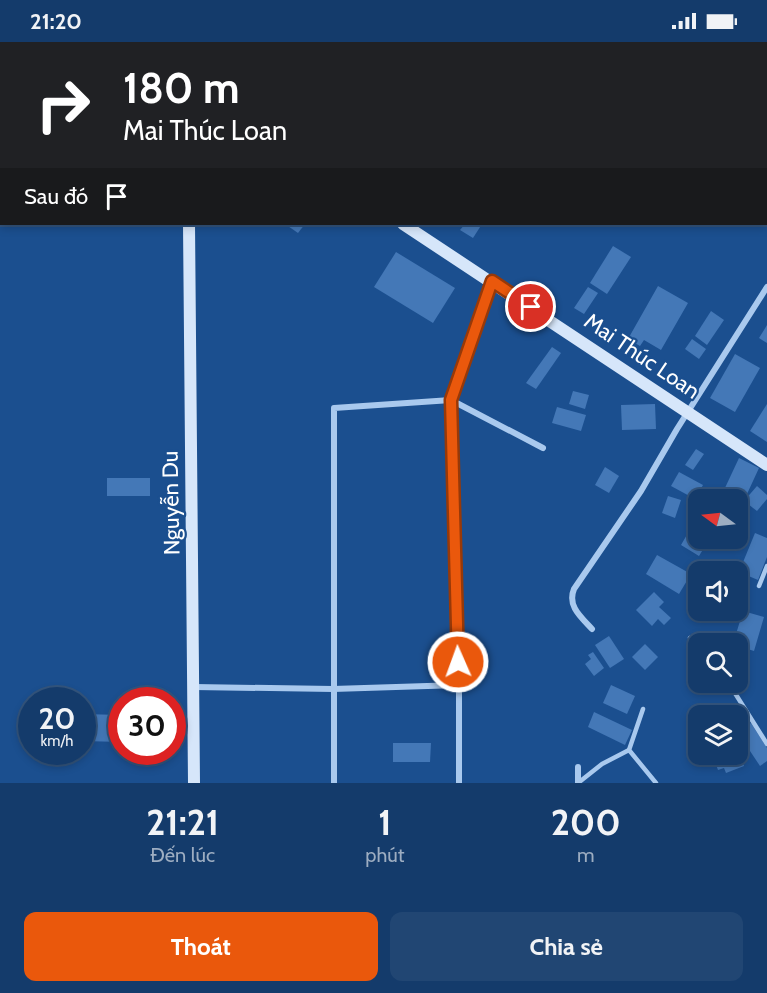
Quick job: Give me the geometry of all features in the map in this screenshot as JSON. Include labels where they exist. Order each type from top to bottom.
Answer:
[{"type":"main road","name":"Nguyễn Du","points":[[189,225],[194,783]]},
{"type":"main road","name":"Mai Thúc Loan","points":[[405,225],[767,465]]},
{"type":"street","points":[[459,783],[459,685],[451,400],[492,281]]},
{"type":"street","points":[[592,629],[571,603],[570,597],[574,589],[641,491],[767,287]]},
{"type":"street","points":[[334,783],[334,408],[451,400],[543,448]]},
{"type":"street","points":[[194,687],[333,689],[459,685]]},
{"type":"street","points":[[578,767],[578,783]]},
{"type":"lane","points":[[759,586],[767,566]]},
{"type":"lane","points":[[735,693],[767,744]]},
{"type":"lane","points":[[578,783],[602,764],[629,750],[643,709]]},
{"type":"lane","points":[[629,750],[656,783]]},
{"type":"building","points":[[286,225],[304,225],[298,233]]},
{"type":"building","points":[[464,225],[481,225],[473,238],[460,230]]},
{"type":"building","points":[[613,246],[631,257],[607,294],[590,283]]},
{"type":"building","points":[[396,252],[455,288],[433,323],[374,287]]},
{"type":"building","points":[[658,286],[688,303],[661,350],[644,340],[640,346],[628,339]]},
{"type":"building","points":[[588,287],[598,293],[584,314],[574,308]]},
{"type":"building","points":[[711,311],[724,320],[707,345],[695,336]]},
{"type":"building","points":[[767,325],[767,343],[759,338]]},
{"type":"building","points":[[692,339],[706,349],[699,359],[685,349]]},
{"type":"building","points":[[552,347],[561,353],[536,389],[526,383]]},
{"type":"building","points":[[735,354],[760,368],[735,412],[710,398]]},
{"type":"building","points":[[573,391],[589,395],[585,409],[569,404]]},
{"type":"building","points":[[655,404],[656,429],[622,430],[621,405]]},
{"type":"building","points":[[767,404],[767,442],[750,431]]},
{"type":"building","points":[[557,407],[586,415],[581,431],[552,423]]},
{"type":"building","points":[[696,449],[704,454],[693,470],[685,465]]},
{"type":"building","points":[[739,458],[759,468],[748,492],[748,489],[724,489]]},
{"type":"building","points":[[605,467],[619,476],[609,493],[595,485]]},
{"type":"building","points":[[679,472],[703,485],[701,489],[688,489],[688,495],[671,486]]},
{"type":"building","points":[[107,478],[150,478],[150,496],[107,496]]},
{"type":"building","points":[[757,486],[767,495],[767,499],[757,511],[748,504],[748,496]]},
{"type":"building","points":[[668,496],[681,500],[675,518],[662,513]]},
{"type":"building","points":[[688,533],[688,549],[703,549],[699,556],[681,545]]},
{"type":"building","points":[[755,533],[767,538],[767,557],[758,580],[748,576],[748,561],[744,561]]},
{"type":"building","points":[[657,555],[688,572],[688,579],[679,594],[646,574]]},
{"type":"building","points":[[654,592],[664,602],[659,607],[671,618],[664,625],[658,619],[652,626],[636,610]]},
{"type":"building","points":[[748,612],[764,617],[754,651],[748,649],[748,633],[736,633],[740,621],[748,621]]},
{"type":"building","points":[[609,636],[624,659],[610,668],[595,645]]},
{"type":"building","points":[[645,644],[658,657],[645,670],[632,657]]},
{"type":"building","points":[[593,652],[604,668],[594,676],[585,664],[591,659],[588,655]]},
{"type":"building","points":[[611,685],[635,696],[627,714],[603,703]]},
{"type":"building","points":[[594,712],[632,730],[625,745],[588,727]]},
{"type":"building","points":[[96,714],[108,715],[108,742],[96,741]]},
{"type":"building","points":[[751,723],[767,748],[767,761],[760,766],[748,748],[748,725]]},
{"type":"building","points":[[393,743],[431,743],[430,762],[393,762]]},
{"type":"building","points":[[716,765],[744,766],[726,773],[724,768],[718,770]]},
{"type":"route","points":[[458,662],[451,400],[492,281],[531,307]]}]
